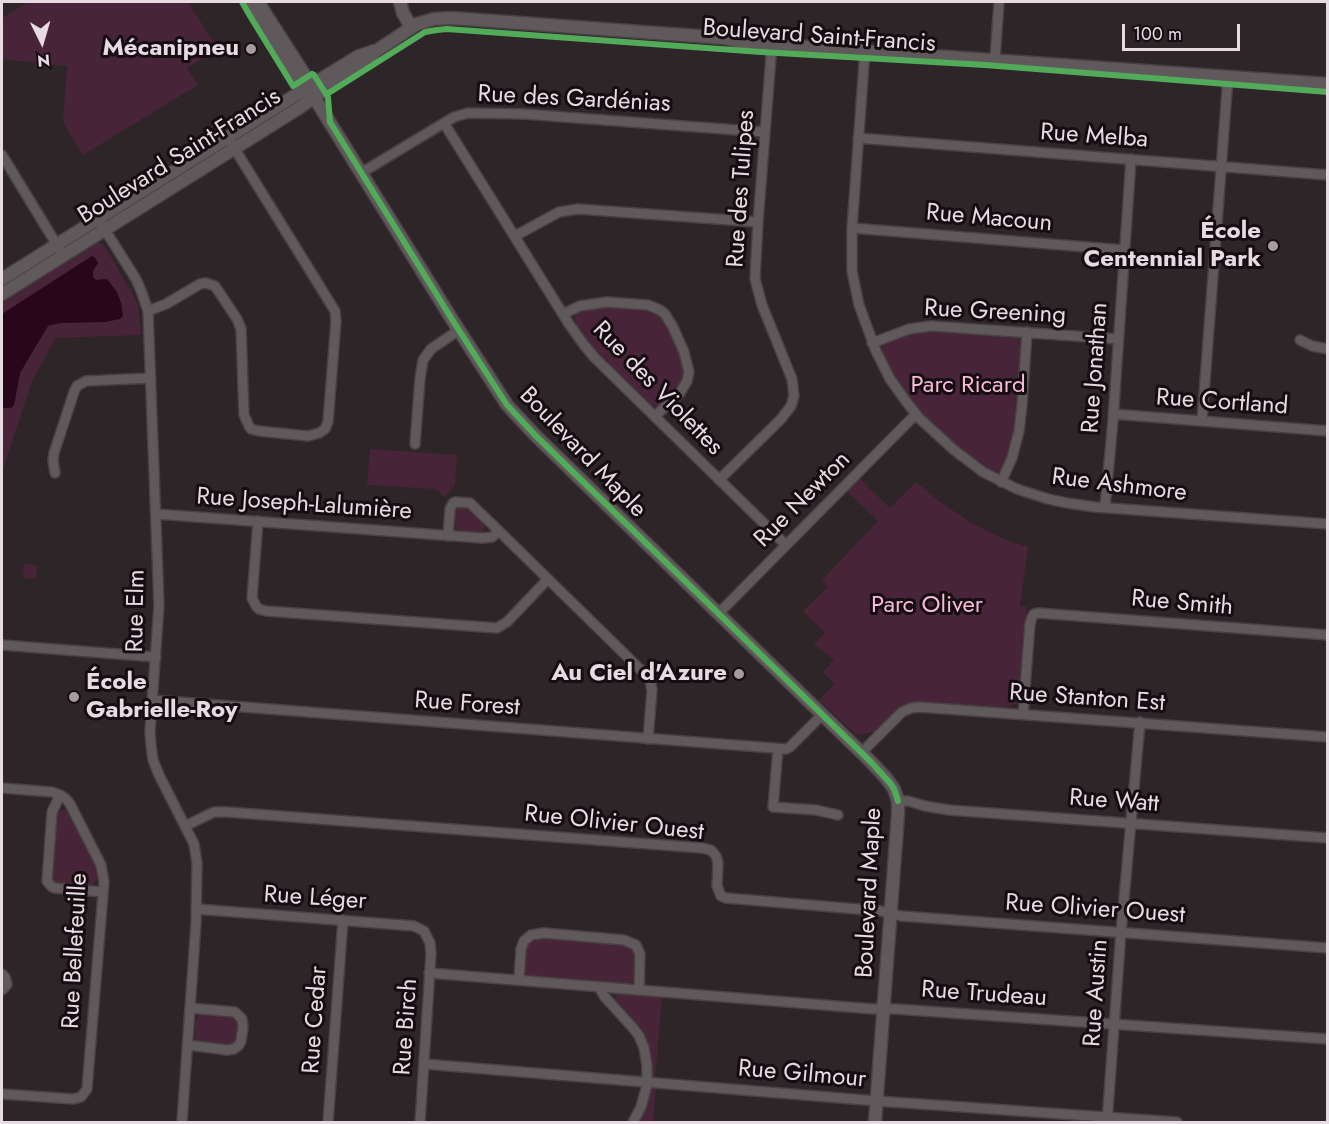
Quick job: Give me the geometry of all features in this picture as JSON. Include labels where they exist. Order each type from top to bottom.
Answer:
[{"type":"street","name":"Boulevard Maple","points":[[250,2],[298,81],[310,91]]},
{"type":"street","name":"Boulevard Maple","points":[[259,2],[306,77],[310,91],[503,400],[516,416],[861,753],[894,789],[898,801],[875,1122]]},
{"type":"street","points":[[400,2],[411,27]]},
{"type":"street","points":[[995,59],[999,2]]},
{"type":"street","name":"Boulevard Saint-Francis","points":[[2,279],[59,250],[310,91],[331,85],[359,68],[376,51],[411,27],[434,19],[452,18],[724,38],[772,44],[1328,84]]},
{"type":"street","name":"Rue des Tulipes","points":[[719,480],[781,419],[791,406],[794,396],[792,379],[762,305],[755,272],[772,44]]},
{"type":"street","name":"Rue Ashmore","points":[[865,50],[851,262],[859,305],[872,343],[890,379],[916,414],[958,454],[983,472],[1028,493],[1058,502],[1328,524]]},
{"type":"street","points":[[1202,421],[1228,77]]},
{"type":"street","name":"Rue des Gardénias","points":[[362,172],[462,114],[493,112],[764,132]]},
{"type":"street","name":"Rue des Violettes","points":[[444,123],[563,314],[589,351],[786,545]]},
{"type":"street","name":"Rue Melba","points":[[858,138],[1328,175]]},
{"type":"street","points":[[148,311],[166,304],[200,284],[215,286],[241,329],[244,415],[249,426],[259,431],[308,436],[320,434],[325,429],[328,422],[335,311],[231,143]]},
{"type":"street","points":[[2,155],[59,250]]},
{"type":"street","name":"Rue Jonathan","points":[[1105,507],[1131,159]]},
{"type":"street","points":[[515,236],[559,212],[578,209],[758,222]]},
{"type":"street","name":"Rue Elm","points":[[101,224],[136,279],[148,311],[159,605],[150,738],[153,760],[194,844],[196,856],[196,909],[182,1122]]},
{"type":"street","name":"Rue Macoun","points":[[852,228],[1124,250]]},
{"type":"street","name":"Boulevard Saint-Francis","points":[[2,294],[59,250]]},
{"type":"street","points":[[563,314],[580,306],[607,302],[648,305],[665,314],[684,352],[689,372],[680,393],[656,416]]},
{"type":"street","name":"Rue Greening","points":[[872,343],[923,326],[1118,339]]},
{"type":"street","points":[[415,444],[423,360],[431,349],[459,330]]},
{"type":"street","points":[[1001,482],[1012,458],[1019,431],[1027,332]]},
{"type":"street","points":[[1300,340],[1312,346],[1328,348]]},
{"type":"street","points":[[55,473],[54,453],[77,386],[86,381],[151,378]]},
{"type":"street","name":"Rue Newton","points":[[718,614],[916,414]]},
{"type":"street","name":"Rue Cortland","points":[[1113,414],[1328,430]]},
{"type":"street","points":[[448,536],[450,509],[453,503],[470,503],[643,672],[650,680],[652,690],[648,739]]},
{"type":"street","name":"Rue Joseph-Lalumière","points":[[156,514],[487,538],[499,531]]},
{"type":"street","points":[[258,521],[252,598],[259,609],[266,611],[496,628],[507,622],[548,579]]},
{"type":"street","name":"Rue Smith","points":[[1023,714],[1030,624],[1034,614],[1046,612],[1328,635]]},
{"type":"street","points":[[2,645],[156,657]]},
{"type":"street","name":"Rue Forest","points":[[153,700],[778,749]]},
{"type":"street","name":"Rue Stanton Est","points":[[861,753],[893,720],[910,708],[925,706],[1328,737]]},
{"type":"street","points":[[822,715],[790,747],[778,749],[773,807],[818,810],[838,815]]},
{"type":"street","name":"Rue Austin","points":[[1107,1120],[1140,722]]},
{"type":"street","points":[[2,788],[46,791],[60,795],[52,812],[47,881],[55,888],[103,892]]},
{"type":"street","name":"Rue Bellefeuille","points":[[2,1094],[73,1099],[81,1097],[87,1089],[104,875],[70,804],[60,795]]},
{"type":"street","name":"Rue Watt","points":[[898,801],[908,801],[940,809],[1328,838]]},
{"type":"street","name":"Rue Olivier Ouest","points":[[185,826],[214,812],[227,812],[702,848],[711,850],[716,856],[717,886],[720,894],[726,898],[881,911],[902,916],[1328,948]]},
{"type":"street","name":"Rue Léger","points":[[196,909],[414,926],[422,929],[427,935]]},
{"type":"street","name":"Rue Cedar","points":[[328,1122],[343,920]]},
{"type":"street","points":[[519,979],[521,949],[524,941],[531,935],[544,933],[624,940],[636,945],[639,951],[639,990]]},
{"type":"street","name":"Rue Birch","points":[[420,1122],[431,949],[427,935]]},
{"type":"street","name":"Rue Trudeau","points":[[429,973],[884,1009],[1328,1039]]},
{"type":"street","points":[[2,974],[7,984],[2,990]]},
{"type":"street","points":[[601,987],[604,996],[633,1028],[642,1043],[646,1066],[646,1094],[633,1122]]},
{"type":"street","points":[[188,1046],[227,1050],[237,1047],[241,1041],[243,1026],[242,1019],[235,1012],[190,1008]]},
{"type":"street","name":"Rue Gilmour","points":[[424,1064],[1107,1120],[1177,1122]]},
{"type":"green space","points":[[28,2],[188,2],[218,49],[187,68],[198,85],[83,155],[63,122],[67,66],[2,59],[2,18]]},
{"type":"green space","points":[[97,242],[103,244],[134,296],[138,305],[141,335],[56,338],[32,381],[2,472],[2,408],[11,408],[14,405],[20,373],[48,325],[105,322],[104,279],[96,280],[93,277],[95,267],[92,256],[2,314],[2,301]]},
{"type":"green space","points":[[606,306],[644,308],[655,311],[666,322],[679,346],[685,367],[684,379],[678,390],[662,405],[648,404],[602,359],[575,325],[574,318],[579,311]]},
{"type":"green space","name":"Parc Ricard","points":[[931,332],[1017,336],[1022,341],[1018,413],[1012,446],[1001,470],[994,472],[986,468],[932,424],[907,394],[882,352],[882,345],[885,343],[907,335]]},
{"type":"green space","points":[[370,449],[457,455],[455,485],[445,497],[435,489],[367,485]]},
{"type":"green space","name":"Parc Oliver","points":[[859,478],[890,508],[916,482],[973,524],[1006,540],[1028,547],[1020,606],[1027,607],[1021,699],[1016,704],[1006,707],[917,702],[893,715],[874,732],[859,735],[819,700],[835,684],[823,672],[834,660],[814,644],[824,634],[823,630],[803,611],[828,587],[822,580],[878,521],[847,491]]},
{"type":"green space","points":[[458,507],[470,510],[485,525],[483,532],[457,529],[455,513]]},
{"type":"green space","points":[[24,564],[37,565],[36,579],[23,578]]},
{"type":"green space","points":[[64,809],[68,811],[97,867],[98,879],[92,886],[60,884],[52,881],[56,816]]},
{"type":"green space","points":[[541,937],[630,946],[634,950],[636,959],[634,982],[627,985],[527,975],[523,967],[527,944]]},
{"type":"green space","points":[[617,993],[662,996],[655,1078],[652,1078],[648,1053],[616,1004]]},
{"type":"green space","points":[[203,1013],[235,1017],[239,1025],[234,1042],[228,1045],[195,1040],[195,1023]]},
{"type":"green space","points":[[653,1087],[656,1088],[653,1122],[636,1122],[648,1094]]},
{"type":"shaded area","points":[[92,256],[98,263],[93,271],[93,277],[96,280],[107,279],[117,292],[123,316],[120,319],[105,322],[61,323],[48,326],[20,373],[14,405],[11,408],[2,408],[2,314]]},
{"type":"cycle path","points":[[242,2],[293,86],[312,74]]},
{"type":"cycle path","points":[[327,94],[425,32],[447,29],[761,52],[985,65],[1328,92]]},
{"type":"cycle path","points":[[314,75],[328,97],[330,122],[507,405],[535,435],[871,762],[890,783],[898,801]]},
{"type":"place","name":"Mécanipneu","points":[[251,49]]},
{"type":"place","name":"École Centennial Park","points":[[1273,246]]},
{"type":"place","name":"Au Ciel d'Azure","points":[[739,674]]},
{"type":"place","name":"École Gabrielle-Roy","points":[[74,697]]}]
